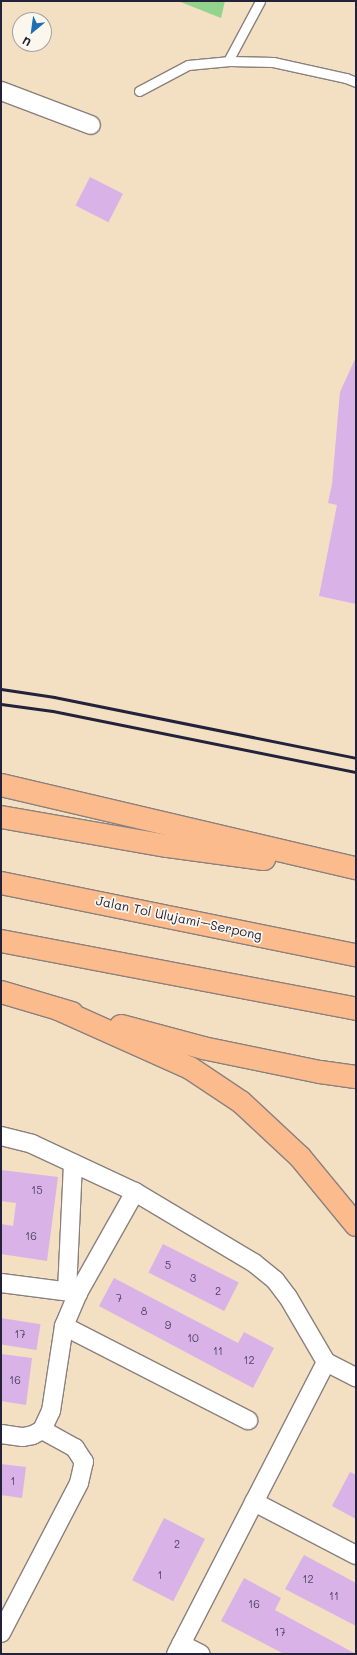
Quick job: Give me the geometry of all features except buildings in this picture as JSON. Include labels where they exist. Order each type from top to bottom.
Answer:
[{"type":"highway","points":[[1,784],[356,868]]},
{"type":"highway","points":[[1,817],[168,846],[356,872]]},
{"type":"highway","name":"Jalan Tol Ulujami–Serpong","points":[[7,884],[356,955]]},
{"type":"highway","points":[[1,941],[356,1009]]},
{"type":"highway","points":[[1,992],[203,1048],[320,1072],[356,1077]]},
{"type":"highway","points":[[58,1009],[190,1068],[241,1102],[300,1157],[356,1225]]},
{"type":"street","points":[[1,90],[91,125]]},
{"type":"street","points":[[1,1136],[32,1144],[135,1192],[254,1263],[275,1280],[288,1297],[326,1362],[356,1377]]},
{"type":"street","points":[[1,1434],[23,1437],[33,1435],[42,1430],[51,1411],[64,1326],[72,1292],[73,1163]]},
{"type":"street","points":[[72,1292],[135,1192]]},
{"type":"street","points":[[1,1283],[72,1292]]},
{"type":"street","points":[[64,1326],[248,1420]]},
{"type":"street","points":[[201,1654],[178,1649],[326,1362]]},
{"type":"street","points":[[1,1633],[79,1483],[84,1462],[75,1448],[42,1430]]},
{"type":"street","points":[[254,1502],[356,1555]]},
{"type":"lane","points":[[228,61],[260,1]]},
{"type":"lane","points":[[139,91],[188,65],[228,61],[273,62],[346,78],[356,82]]},
{"type":"green space","points":[[178,1],[225,1],[221,18]]},
{"type":"railway","points":[[1,689],[54,697],[356,758]]},
{"type":"railway","points":[[1,704],[53,711],[356,772]]}]
